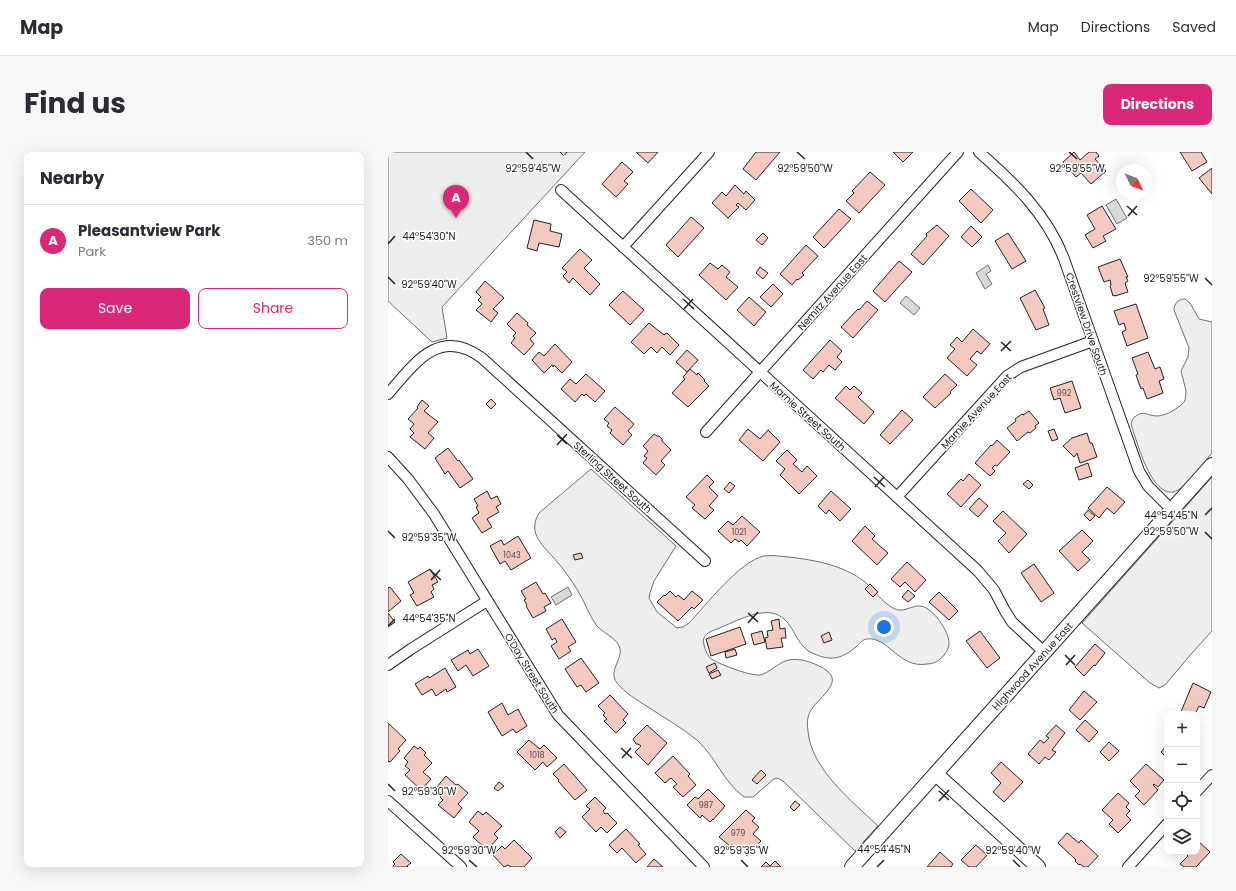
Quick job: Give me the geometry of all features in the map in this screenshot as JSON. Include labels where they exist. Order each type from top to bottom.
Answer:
[{"type":"street","points":[[623,247],[709,152]]},
{"type":"street","name":"Nemitz Avenue East","points":[[706,432],[958,152]]},
{"type":"street","name":"Crestview Drive South","points":[[979,152],[1016,186],[1034,206],[1047,225],[1062,252],[1141,475],[1152,490],[1172,510]]},
{"type":"street","name":"Marnie Street South","points":[[561,190],[978,571],[994,590],[1012,622],[1044,652]]},
{"type":"street","name":"Mamie Avenue East","points":[[898,497],[1011,373],[1033,362],[1093,341]]},
{"type":"street","name":"Sterling Street South","points":[[388,394],[421,358],[430,352],[442,347],[453,346],[473,352],[482,358],[705,561]]},
{"type":"street","name":"O'Day Street South","points":[[388,458],[408,479],[432,511],[558,715],[704,867]]},
{"type":"street","name":"Highwood Avenue East","points":[[852,867],[1212,465]]},
{"type":"street","points":[[388,665],[411,648],[487,601]]},
{"type":"street","points":[[936,774],[1038,867]]},
{"type":"street","points":[[1200,789],[1212,775]]},
{"type":"street","points":[[388,801],[461,867]]},
{"type":"street","points":[[1128,867],[1164,827]]},
{"type":"shaded area","points":[[388,152],[585,152],[442,307],[447,338],[432,342],[388,301]]},
{"type":"shaded area","points":[[1116,199],[1127,218],[1117,224],[1106,205]]},
{"type":"shaded area","points":[[988,265],[991,271],[986,274],[992,284],[985,289],[976,273]]},
{"type":"shaded area","points":[[906,296],[920,308],[914,315],[900,303]]},
{"type":"shaded area","points":[[1185,299],[1190,303],[1199,319],[1212,322],[1212,453],[1182,487],[1178,490],[1169,492],[1161,488],[1153,480],[1141,455],[1131,424],[1133,418],[1141,413],[1154,416],[1164,415],[1176,409],[1185,401],[1186,391],[1181,371],[1188,357],[1189,348],[1174,310],[1177,302]]},
{"type":"shaded area","points":[[591,469],[676,546],[654,581],[649,598],[657,612],[677,628],[683,627],[689,623],[734,575],[745,566],[764,556],[782,556],[838,567],[865,582],[893,608],[897,610],[904,610],[921,606],[930,611],[940,621],[948,638],[948,647],[945,654],[939,660],[929,664],[909,662],[881,642],[874,639],[864,640],[845,655],[840,657],[830,658],[818,656],[806,649],[801,644],[790,625],[785,620],[772,613],[759,613],[752,615],[711,631],[705,636],[703,642],[710,658],[742,672],[760,675],[786,661],[804,660],[816,664],[831,675],[831,686],[813,707],[807,724],[811,745],[825,771],[845,795],[878,826],[855,851],[783,781],[777,778],[753,797],[744,797],[730,784],[710,755],[698,741],[680,727],[631,696],[617,683],[614,678],[614,673],[620,655],[619,646],[615,640],[597,626],[572,582],[560,565],[540,542],[535,532],[536,520],[539,513]]},
{"type":"shaded area","points":[[1212,477],[1212,631],[1165,685],[1159,688],[1150,683],[1082,623]]},
{"type":"shaded area","points":[[568,587],[572,595],[556,605],[551,597]]},
{"type":"building","points":[[636,152],[658,152],[648,163]]},
{"type":"building","points":[[756,152],[780,152],[756,180],[743,169]]},
{"type":"building","points":[[893,152],[913,152],[903,162]]},
{"type":"building","points":[[1074,152],[1080,160],[1089,152],[1096,152],[1099,156],[1095,159],[1106,171],[1091,184],[1081,173],[1076,177],[1063,162]]},
{"type":"building","points":[[1180,152],[1201,152],[1207,162],[1192,171]]},
{"type":"building","points":[[622,162],[633,172],[624,181],[628,184],[616,197],[602,184]]},
{"type":"building","points":[[1212,168],[1212,194],[1199,178]]},
{"type":"building","points":[[870,172],[885,185],[859,213],[846,201],[854,193],[852,191]]},
{"type":"building","points":[[735,185],[744,194],[746,191],[755,200],[746,210],[738,203],[736,205],[739,207],[728,218],[712,203],[722,192],[726,196]]},
{"type":"building","points":[[971,189],[993,210],[981,223],[959,201]]},
{"type":"building","points":[[1102,206],[1116,229],[1103,236],[1106,241],[1093,248],[1085,235],[1095,229],[1087,215]]},
{"type":"building","points":[[839,209],[851,219],[824,248],[813,237]]},
{"type":"building","points":[[691,217],[704,228],[678,257],[666,245]]},
{"type":"building","points":[[534,220],[551,224],[550,231],[562,234],[559,247],[539,243],[537,251],[527,248]]},
{"type":"building","points":[[937,225],[949,236],[923,265],[911,254],[927,236],[926,234]]},
{"type":"building","points":[[971,226],[982,237],[972,247],[961,237]]},
{"type":"building","points":[[763,233],[768,238],[762,245],[756,240]]},
{"type":"building","points":[[1008,233],[1026,261],[1012,269],[995,241]]},
{"type":"building","points":[[806,245],[818,256],[802,273],[804,275],[798,280],[797,279],[792,285],[780,274]]},
{"type":"building","points":[[580,249],[592,260],[584,268],[600,284],[590,295],[573,278],[569,283],[563,276],[567,272],[562,268]]},
{"type":"building","points":[[1120,259],[1128,277],[1126,277],[1128,281],[1125,283],[1128,292],[1113,296],[1110,280],[1104,282],[1098,267]]},
{"type":"building","points":[[899,261],[912,272],[885,302],[873,291]]},
{"type":"building","points":[[710,263],[718,269],[722,265],[730,272],[726,277],[738,287],[726,300],[699,275]]},
{"type":"building","points":[[760,267],[768,273],[763,279],[756,273]]},
{"type":"building","points":[[485,281],[504,298],[493,309],[498,313],[491,322],[476,310],[482,304],[478,300],[481,297],[476,292]]},
{"type":"building","points":[[773,284],[783,294],[771,307],[760,297]]},
{"type":"building","points":[[1035,290],[1045,308],[1043,309],[1049,325],[1036,330],[1020,298]]},
{"type":"building","points":[[623,291],[644,310],[630,325],[609,305]]},
{"type":"building","points":[[749,297],[766,312],[754,326],[737,310]]},
{"type":"building","points":[[867,301],[878,310],[853,338],[841,327]]},
{"type":"building","points":[[1136,304],[1148,338],[1127,346],[1122,332],[1126,330],[1124,323],[1119,325],[1114,311]]},
{"type":"building","points":[[517,313],[536,333],[530,339],[534,344],[524,355],[511,343],[515,338],[513,336],[516,333],[507,324]]},
{"type":"building","points":[[649,323],[664,335],[667,333],[679,345],[670,355],[662,347],[657,353],[651,347],[644,354],[631,342]]},
{"type":"building","points":[[973,329],[990,344],[981,354],[977,351],[970,359],[977,365],[967,376],[947,358],[955,349],[950,345],[957,337],[962,342]]},
{"type":"building","points":[[830,340],[842,351],[837,357],[842,362],[835,370],[829,365],[823,372],[821,370],[813,379],[803,370]]},
{"type":"building","points":[[555,344],[572,362],[562,373],[554,365],[553,367],[552,365],[544,373],[532,360],[539,352],[544,356]]},
{"type":"building","points":[[687,350],[698,360],[687,372],[676,362]]},
{"type":"building","points":[[1148,352],[1155,369],[1160,367],[1164,379],[1159,381],[1163,393],[1147,399],[1143,388],[1141,389],[1136,375],[1138,374],[1132,358]]},
{"type":"building","points":[[690,369],[697,375],[698,373],[709,386],[688,407],[672,393],[685,379],[683,377]]},
{"type":"building","points":[[586,374],[605,391],[595,402],[586,394],[584,396],[582,394],[575,402],[561,389],[570,379],[576,384]]},
{"type":"building","points":[[945,374],[957,385],[935,408],[923,397]]},
{"type":"building","points":[[1072,381],[1081,408],[1065,413],[1060,398],[1054,400],[1050,388]]},
{"type":"building","points":[[846,386],[850,390],[854,386],[862,393],[858,397],[874,412],[864,424],[835,398]]},
{"type":"building","points":[[491,399],[496,404],[491,409],[486,404]]},
{"type":"building","points":[[422,400],[429,406],[424,411],[438,422],[428,433],[434,438],[425,449],[410,437],[414,433],[410,429],[414,424],[408,419],[418,408],[417,407]]},
{"type":"building","points":[[615,407],[634,424],[628,431],[632,435],[623,445],[610,433],[612,430],[607,426],[609,423],[604,419]]},
{"type":"building","points":[[902,410],[913,420],[890,444],[880,435]]},
{"type":"building","points":[[1029,411],[1039,423],[1030,433],[1028,432],[1017,441],[1007,428],[1016,421],[1015,419]]},
{"type":"building","points":[[748,429],[760,439],[768,430],[780,442],[763,461],[739,440]]},
{"type":"building","points":[[1054,429],[1058,439],[1052,441],[1048,431]]},
{"type":"building","points":[[1087,433],[1097,457],[1080,463],[1077,453],[1074,457],[1063,446],[1072,438]]},
{"type":"building","points":[[654,434],[659,436],[671,450],[661,461],[665,465],[656,475],[643,463],[647,458],[644,456],[648,451],[643,446]]},
{"type":"building","points":[[997,440],[1010,452],[997,466],[995,465],[992,468],[995,471],[990,476],[975,463]]},
{"type":"building","points":[[448,448],[473,479],[460,488],[448,471],[445,474],[435,458]]},
{"type":"building","points":[[787,450],[797,460],[793,464],[802,472],[807,466],[817,476],[799,494],[780,475],[785,469],[776,461]]},
{"type":"building","points":[[1088,463],[1092,476],[1079,480],[1075,468]]},
{"type":"building","points":[[969,474],[981,485],[961,507],[947,494],[961,479],[963,481]]},
{"type":"building","points":[[707,475],[714,482],[709,487],[718,496],[709,506],[714,510],[705,519],[692,508],[695,505],[686,497]]},
{"type":"building","points":[[1028,480],[1033,485],[1029,489],[1023,484]]},
{"type":"building","points":[[730,482],[735,486],[729,493],[724,489]]},
{"type":"building","points":[[1107,487],[1125,502],[1114,514],[1107,508],[1099,518],[1088,508]]},
{"type":"building","points":[[487,491],[491,499],[497,496],[501,504],[496,507],[499,512],[487,519],[492,527],[482,533],[472,518],[479,513],[476,507],[478,506],[474,499]]},
{"type":"building","points":[[831,491],[851,509],[840,521],[829,510],[826,514],[818,506]]},
{"type":"building","points":[[979,498],[988,506],[978,517],[969,509]]},
{"type":"building","points":[[1088,510],[1095,516],[1090,521],[1084,515]]},
{"type":"building","points":[[1003,511],[1027,534],[1009,553],[998,541],[1006,533],[993,521]]},
{"type":"building","points":[[742,516],[760,532],[747,546],[741,540],[739,542],[735,539],[731,543],[718,531],[728,521],[733,525]]},
{"type":"building","points":[[865,526],[875,536],[872,539],[888,553],[877,565],[852,541]]},
{"type":"building","points":[[1082,530],[1093,541],[1082,552],[1090,560],[1078,571],[1059,551]]},
{"type":"building","points":[[518,536],[531,558],[511,570],[505,561],[500,564],[490,546],[501,540],[504,545]]},
{"type":"building","points":[[581,553],[583,558],[575,560],[573,555]]},
{"type":"building","points":[[907,562],[926,580],[915,592],[905,582],[900,587],[891,579]]},
{"type":"building","points":[[1034,564],[1054,593],[1041,602],[1021,573]]},
{"type":"building","points":[[430,569],[438,582],[432,585],[434,589],[431,592],[434,597],[417,606],[410,595],[414,593],[408,582]]},
{"type":"building","points":[[536,582],[543,594],[545,593],[551,603],[544,607],[546,611],[533,618],[526,606],[527,605],[524,600],[526,599],[521,591]]},
{"type":"building","points":[[870,584],[878,592],[873,597],[865,589]]},
{"type":"building","points":[[390,587],[401,601],[388,612],[388,588]]},
{"type":"building","points":[[908,590],[915,596],[908,602],[902,597]]},
{"type":"building","points":[[670,591],[676,597],[678,595],[684,600],[692,591],[703,600],[694,609],[692,607],[678,621],[657,602]]},
{"type":"building","points":[[939,592],[958,611],[949,620],[929,602]]},
{"type":"building","points":[[388,613],[395,622],[388,627]]},
{"type":"building","points":[[562,619],[576,642],[568,647],[571,651],[559,659],[551,646],[557,642],[555,638],[552,640],[546,629]]},
{"type":"building","points":[[779,619],[780,629],[785,628],[786,638],[781,638],[783,647],[767,649],[765,638],[768,637],[767,631],[773,630],[771,621]]},
{"type":"building","points":[[740,627],[746,644],[711,656],[706,639]]},
{"type":"building","points":[[762,631],[765,642],[754,645],[751,634]]},
{"type":"building","points":[[980,631],[1000,658],[987,668],[966,641]]},
{"type":"building","points":[[829,632],[832,640],[824,643],[821,636]]},
{"type":"building","points":[[1095,644],[1105,653],[1095,666],[1094,665],[1084,676],[1075,667]]},
{"type":"building","points":[[478,649],[489,666],[473,676],[466,665],[458,671],[451,660],[468,650],[470,654]]},
{"type":"building","points":[[735,649],[737,655],[726,658],[725,652]]},
{"type":"building","points":[[581,658],[599,683],[586,692],[581,685],[577,687],[565,669]]},
{"type":"building","points":[[715,663],[717,668],[709,673],[706,667]]},
{"type":"building","points":[[445,668],[456,687],[447,692],[446,689],[436,696],[432,689],[422,695],[415,684],[428,676],[429,678]]},
{"type":"building","points":[[718,670],[721,675],[712,679],[709,674]]},
{"type":"building","points":[[1193,683],[1211,692],[1204,708],[1199,706],[1196,711],[1181,711]]},
{"type":"building","points":[[1084,691],[1097,702],[1080,720],[1069,710]]},
{"type":"building","points":[[610,695],[628,714],[623,720],[626,723],[616,733],[604,721],[607,719],[603,715],[605,713],[598,706]]},
{"type":"building","points":[[502,703],[508,715],[518,709],[527,726],[516,733],[513,729],[502,736],[488,712]]},
{"type":"building","points":[[1085,720],[1098,732],[1089,742],[1076,730]]},
{"type":"building","points":[[388,723],[406,740],[398,749],[400,751],[390,762],[388,761]]},
{"type":"building","points":[[647,725],[667,743],[648,765],[635,752],[641,746],[636,744],[633,739]]},
{"type":"building","points":[[1056,725],[1065,733],[1052,750],[1056,752],[1049,760],[1045,757],[1039,764],[1028,754],[1040,740],[1044,743],[1049,738],[1046,736]]},
{"type":"building","points":[[529,740],[540,749],[544,745],[557,758],[547,767],[543,762],[535,770],[517,752]]},
{"type":"building","points":[[1109,742],[1119,751],[1109,761],[1100,752]]},
{"type":"building","points":[[414,746],[418,749],[420,747],[426,753],[424,755],[432,763],[423,772],[431,779],[421,790],[405,775],[410,770],[405,766],[408,762],[404,758]]},
{"type":"building","points":[[673,756],[690,774],[688,776],[696,785],[683,797],[673,787],[677,784],[671,778],[665,783],[655,773]]},
{"type":"building","points":[[1001,762],[1023,782],[1004,802],[993,792],[1001,783],[991,773]]},
{"type":"building","points":[[564,764],[587,790],[575,800],[553,774]]},
{"type":"building","points":[[1146,764],[1164,780],[1158,787],[1154,784],[1153,785],[1158,790],[1144,805],[1135,796],[1140,791],[1130,781]]},
{"type":"building","points":[[761,770],[766,775],[757,784],[752,780]]},
{"type":"building","points":[[446,776],[468,793],[458,804],[462,808],[454,818],[438,805],[443,800],[440,797],[443,794],[436,788]]},
{"type":"building","points":[[499,782],[504,786],[498,791],[494,788]]},
{"type":"building","points":[[708,789],[725,806],[710,822],[702,815],[700,818],[687,805],[695,797],[698,799]]},
{"type":"building","points":[[1118,793],[1129,803],[1126,807],[1130,811],[1126,815],[1131,820],[1118,833],[1109,824],[1113,820],[1102,810]]},
{"type":"building","points":[[595,797],[606,808],[603,811],[605,814],[607,813],[617,823],[607,833],[601,827],[596,832],[582,817],[590,809],[586,806]]},
{"type":"building","points":[[795,801],[800,805],[794,811],[790,807]]},
{"type":"building","points":[[746,810],[755,818],[752,821],[759,827],[753,834],[761,841],[747,856],[735,845],[734,846],[732,844],[730,846],[719,837]]},
{"type":"building","points":[[478,811],[483,815],[486,812],[502,826],[494,834],[498,838],[487,850],[473,837],[479,831],[469,822]]},
{"type":"building","points":[[560,827],[566,832],[560,838],[555,832]]},
{"type":"building","points":[[626,829],[640,844],[638,845],[646,854],[636,863],[622,848],[617,853],[609,845]]},
{"type":"building","points":[[1067,833],[1079,843],[1081,840],[1098,856],[1088,867],[1079,865],[1075,861],[1076,860],[1058,843]]},
{"type":"building","points":[[514,840],[532,858],[524,867],[511,867],[508,865],[504,867],[493,855],[502,846],[505,849]]},
{"type":"building","points":[[1200,843],[1210,852],[1196,867],[1184,867],[1180,864],[1188,856],[1187,855],[1200,855]]},
{"type":"building","points":[[976,845],[987,855],[976,867],[969,867],[961,860]]},
{"type":"building","points":[[940,852],[953,864],[951,867],[927,867]]},
{"type":"building","points":[[401,854],[411,863],[407,866],[408,867],[392,867],[395,864],[393,862]]},
{"type":"building","points":[[654,859],[663,867],[647,867]]},
{"type":"building","points":[[775,861],[781,867],[761,867],[766,862],[770,866]]},
{"type":"fence","points":[[560,152],[564,156],[567,152]]},
{"type":"place","name":"Pleasantview Park","points":[[456,218]]}]
